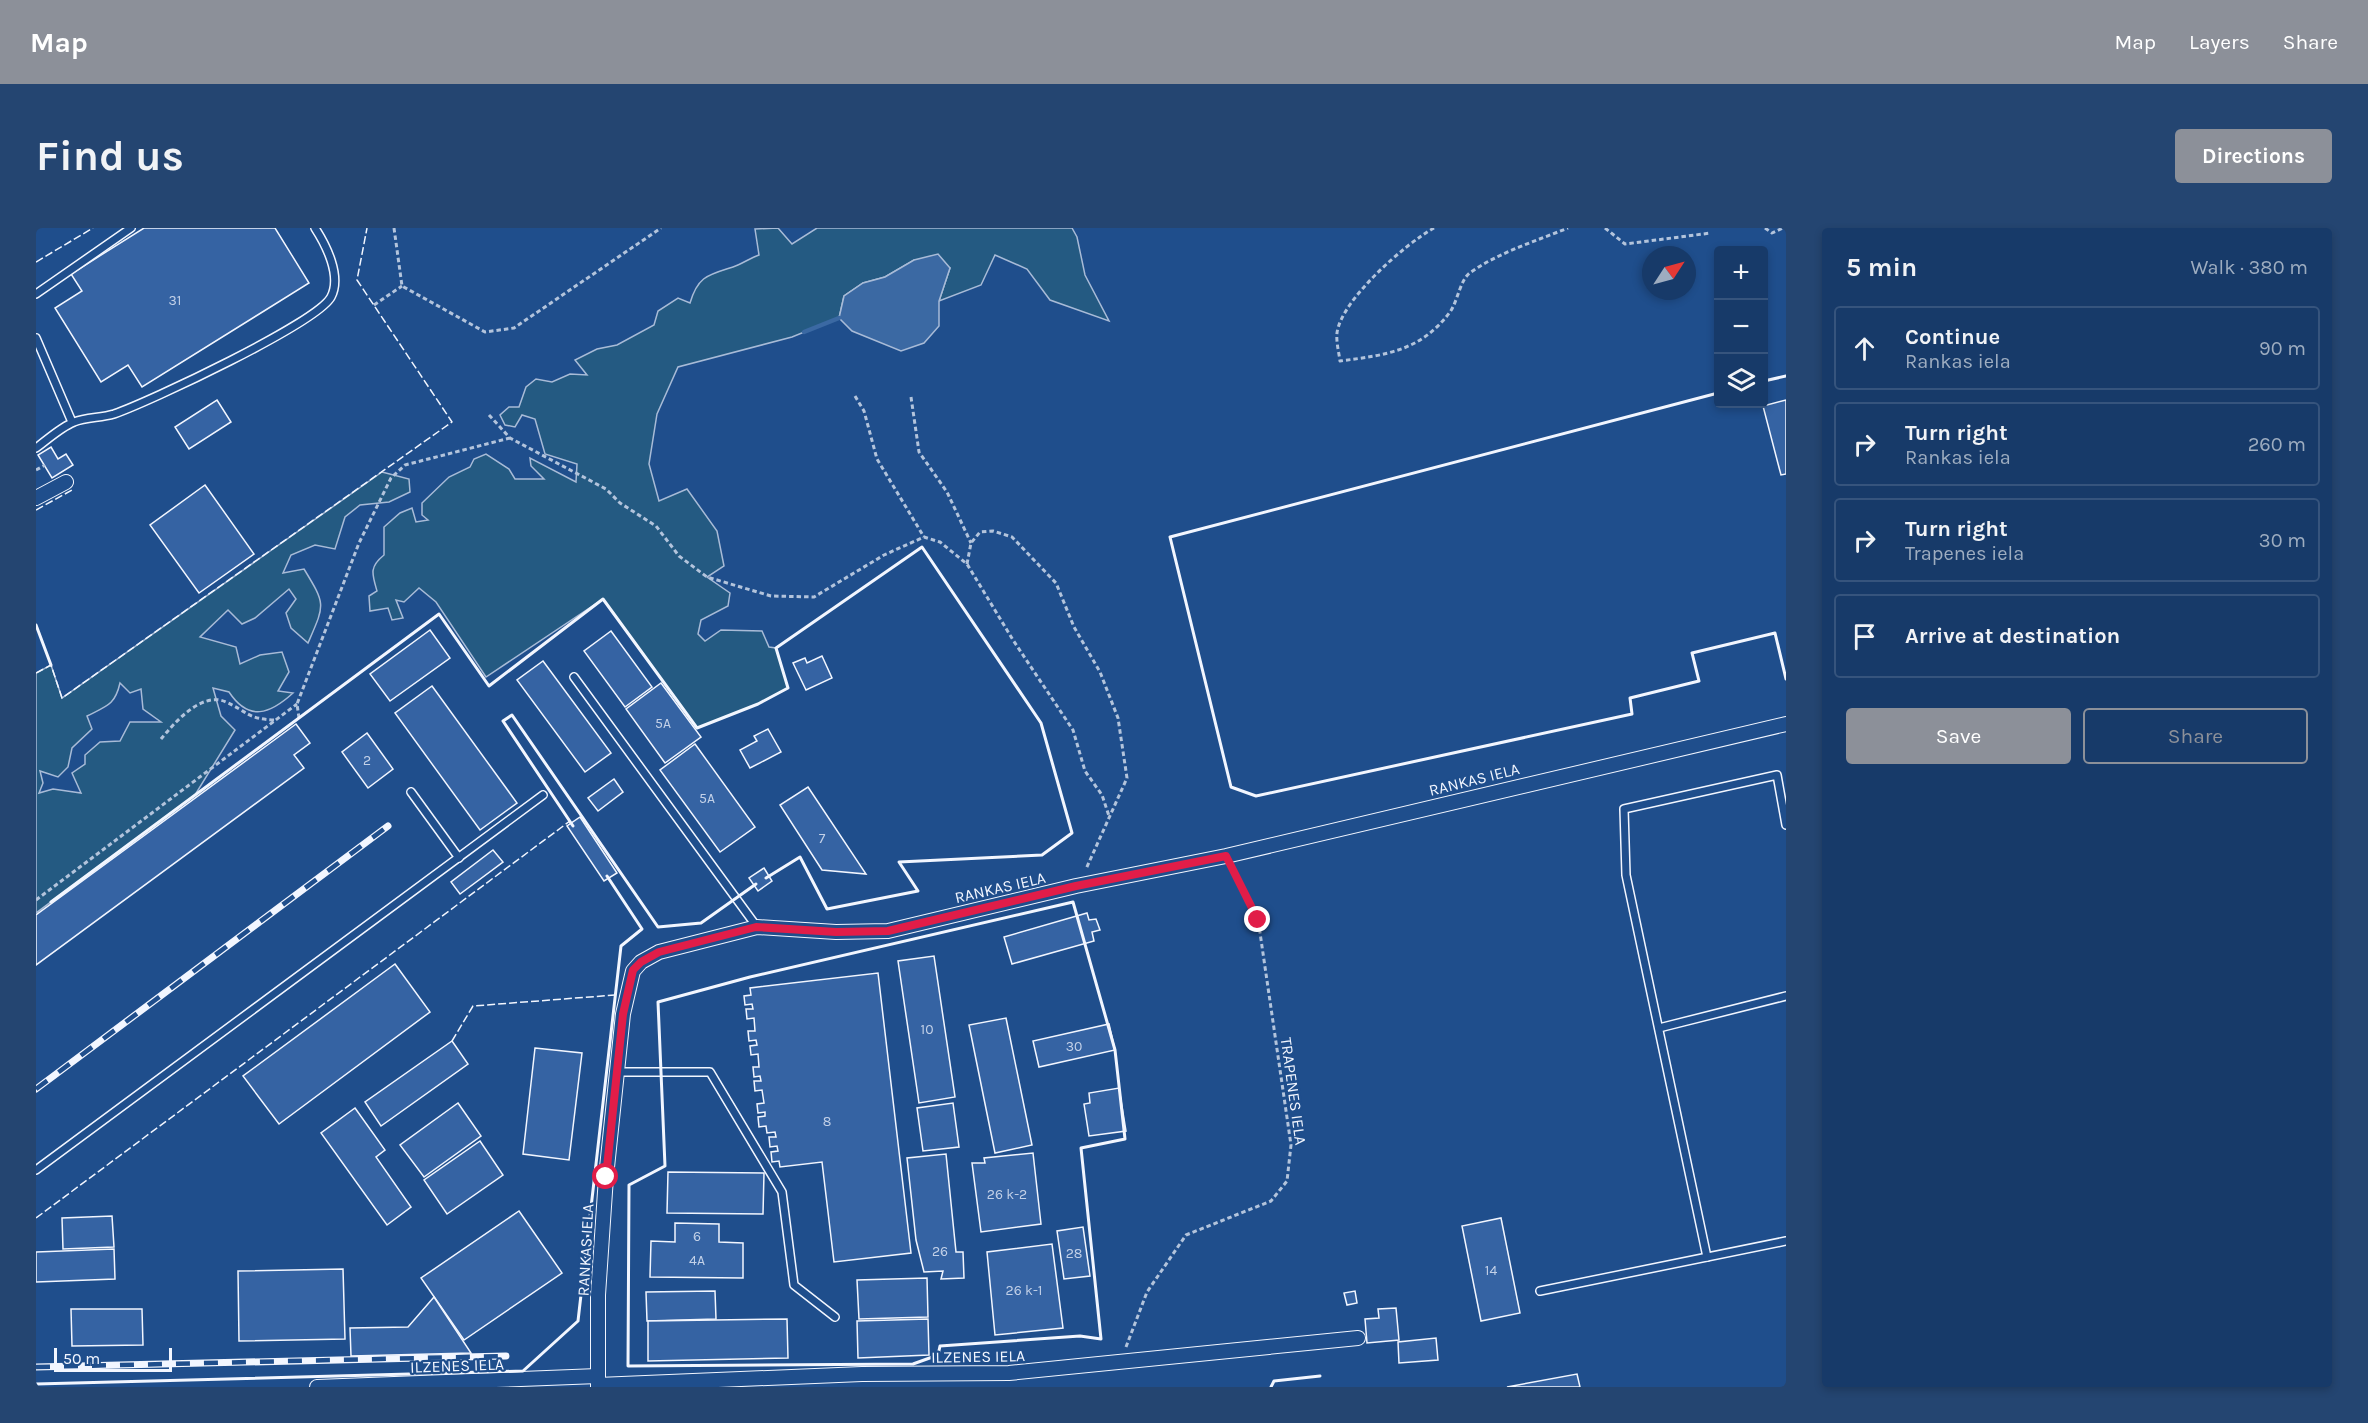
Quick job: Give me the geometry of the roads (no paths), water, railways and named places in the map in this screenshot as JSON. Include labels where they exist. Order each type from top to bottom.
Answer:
[{"type":"street","points":[[36,498],[66,482]]},
{"type":"street","name":"RANKAS IELA","points":[[598,1383],[598,1294],[606,1177],[623,1014],[633,970],[641,962],[659,952],[756,927],[836,932],[888,931],[1076,886],[1226,856],[1786,724]]},
{"type":"street","name":"ILZENES IELA","points":[[317,1387],[598,1383],[862,1374],[1009,1373],[1117,1364],[1358,1338]]},
{"type":"lane","points":[[36,294],[131,228]]},
{"type":"lane","points":[[36,448],[72,422],[113,414],[213,369],[307,318],[326,303],[335,284],[331,261],[315,228]]},
{"type":"lane","points":[[36,338],[72,422]]},
{"type":"lane","points":[[574,677],[756,927]]},
{"type":"lane","points":[[1707,1257],[1626,875],[1624,809],[1777,775],[1786,825]]},
{"type":"lane","points":[[411,792],[459,858]]},
{"type":"lane","points":[[36,1170],[543,795]]},
{"type":"lane","points":[[1659,1028],[1786,996]]},
{"type":"lane","points":[[617,1072],[710,1072],[782,1192],[794,1286],[835,1317]]},
{"type":"lane","points":[[1540,1291],[1786,1240]]},
{"type":"waterway","points":[[804,332],[839,318]]},
{"type":"railway","points":[[36,1089],[388,826]]},
{"type":"railway","points":[[36,1367],[506,1356]]}]
